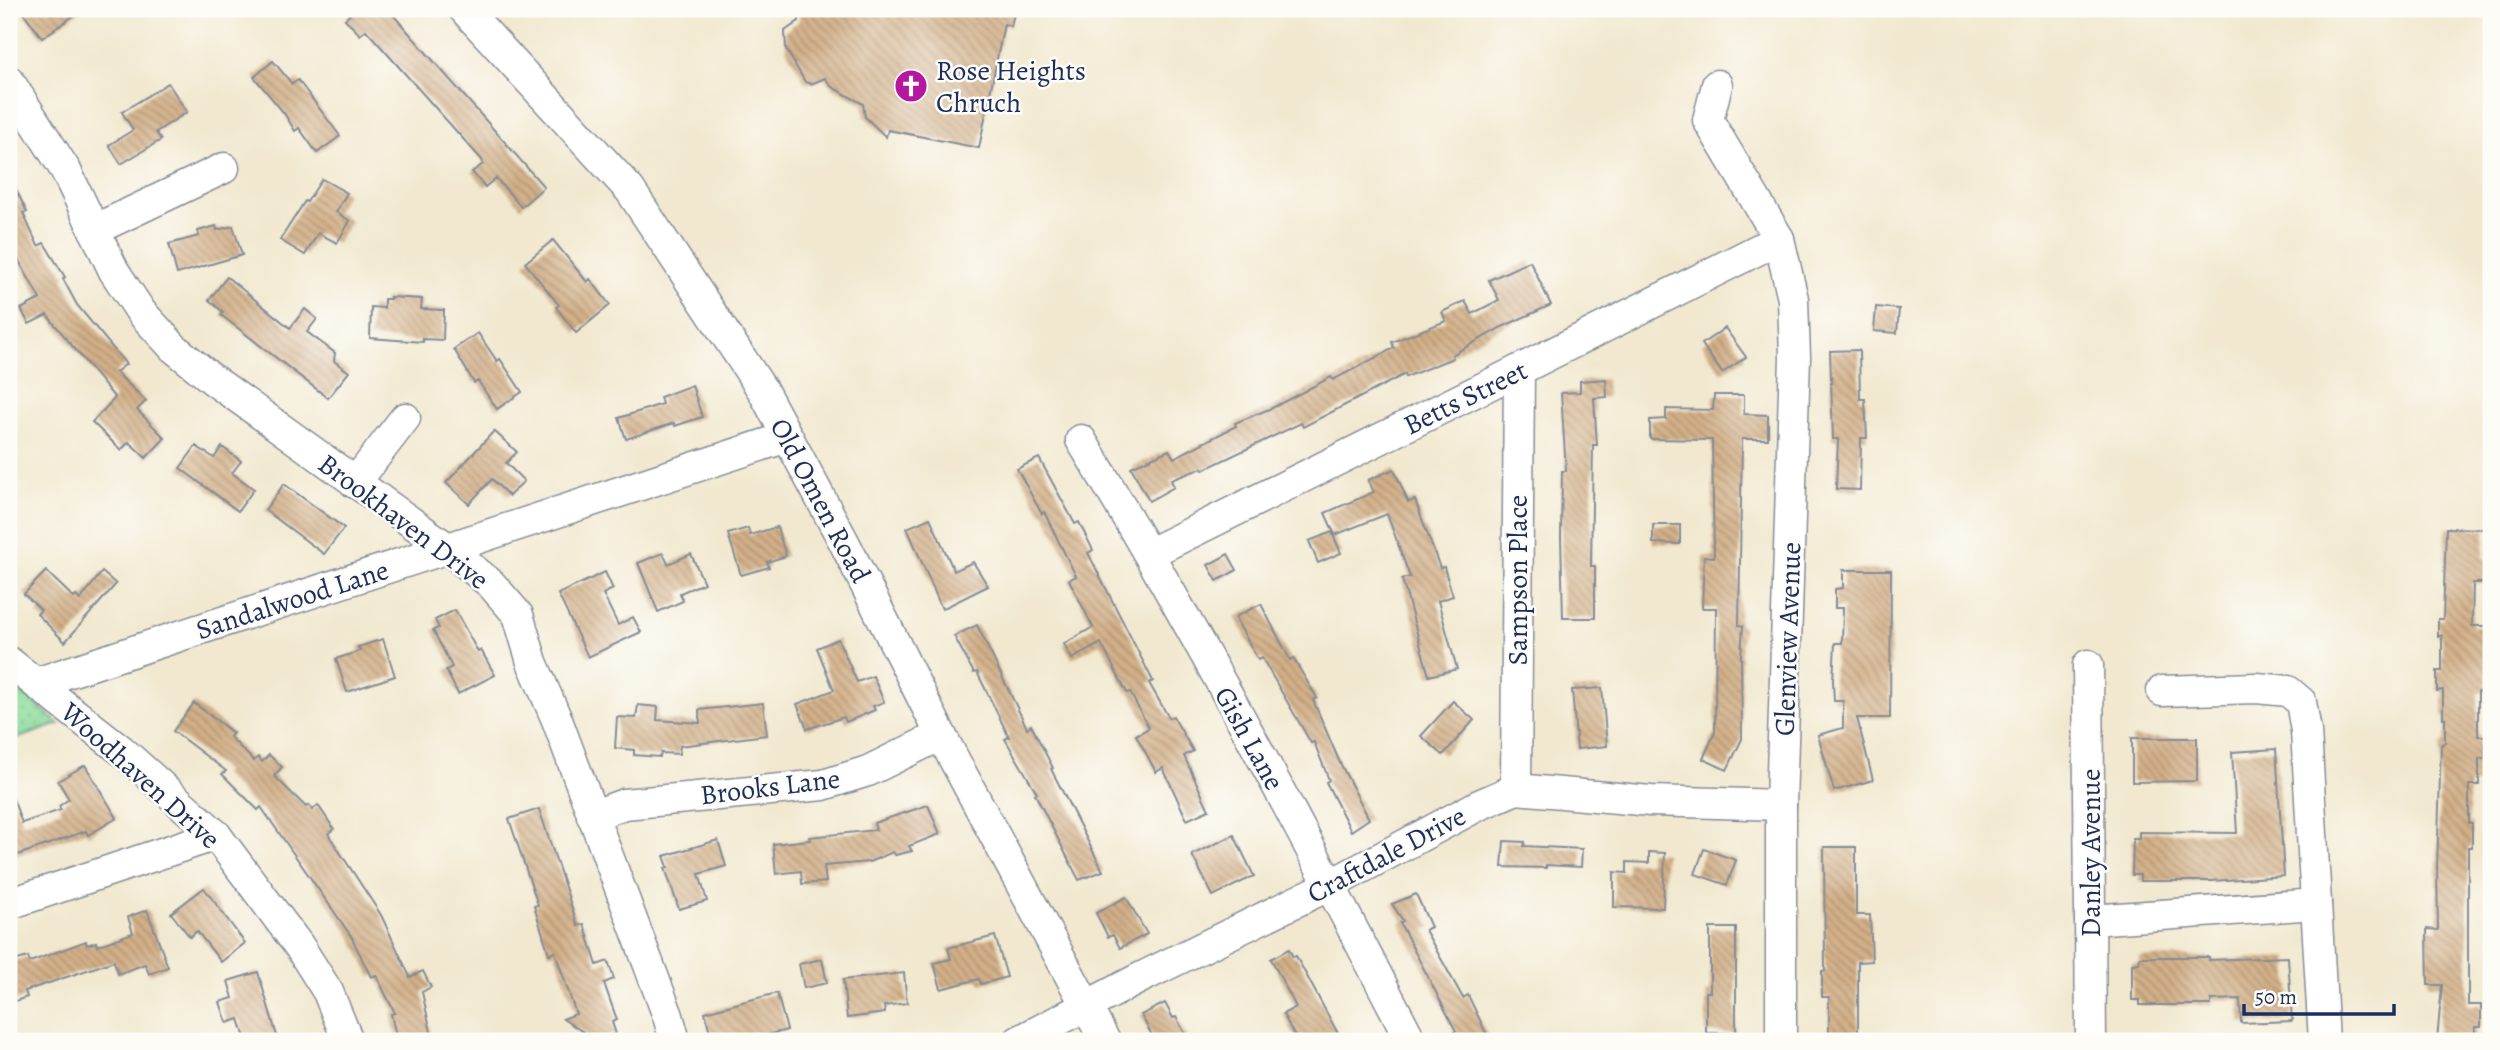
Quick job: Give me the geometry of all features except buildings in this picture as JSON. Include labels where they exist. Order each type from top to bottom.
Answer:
[{"type":"street","name":"Old Omen Road","points":[[464,9],[630,190],[763,391],[887,626],[941,735],[1105,1041]]},
{"type":"street","name":"Brookhaven Drive","points":[[9,81],[66,171],[114,271],[141,312],[174,348],[212,379],[447,548],[491,584],[517,615],[532,662],[557,720],[676,1041]]},
{"type":"street","name":"Glenview Avenue","points":[[1717,85],[1708,120],[1779,239],[1793,299],[1795,357],[1782,804],[1781,1041]]},
{"type":"street","points":[[94,230],[224,168]]},
{"type":"street","name":"Betts Street","points":[[1150,553],[1779,239]]},
{"type":"street","name":"Sampson Place","points":[[1516,789],[1519,370]]},
{"type":"street","points":[[355,483],[405,418]]},
{"type":"street","name":"Sandalwood Lane","points":[[36,683],[787,437]]},
{"type":"street","name":"Gish Lane","points":[[1081,440],[1150,553],[1330,885],[1411,1041]]},
{"type":"street","name":"Woodhaven Drive","points":[[9,662],[121,750],[216,835],[299,946],[328,992],[348,1041]]},
{"type":"street","name":"Danley Avenue","points":[[2088,665],[2091,1041]]},
{"type":"street","points":[[2161,691],[2267,689],[2288,691],[2301,702],[2306,731],[2324,1041]]},
{"type":"street","name":"Brooks Lane","points":[[592,816],[624,804],[823,785],[868,771],[941,735]]},
{"type":"street","name":"Craftdale Drive","points":[[1019,1041],[1330,885],[1479,805],[1516,789],[1651,801],[1782,804]]},
{"type":"street","points":[[9,904],[216,835]]},
{"type":"street","points":[[2090,920],[2316,904]]},
{"type":"green space","points":[[9,680],[59,724],[9,741]]},
{"type":"place","name":"Rose Heights Chruch","points":[[911,86]]}]
